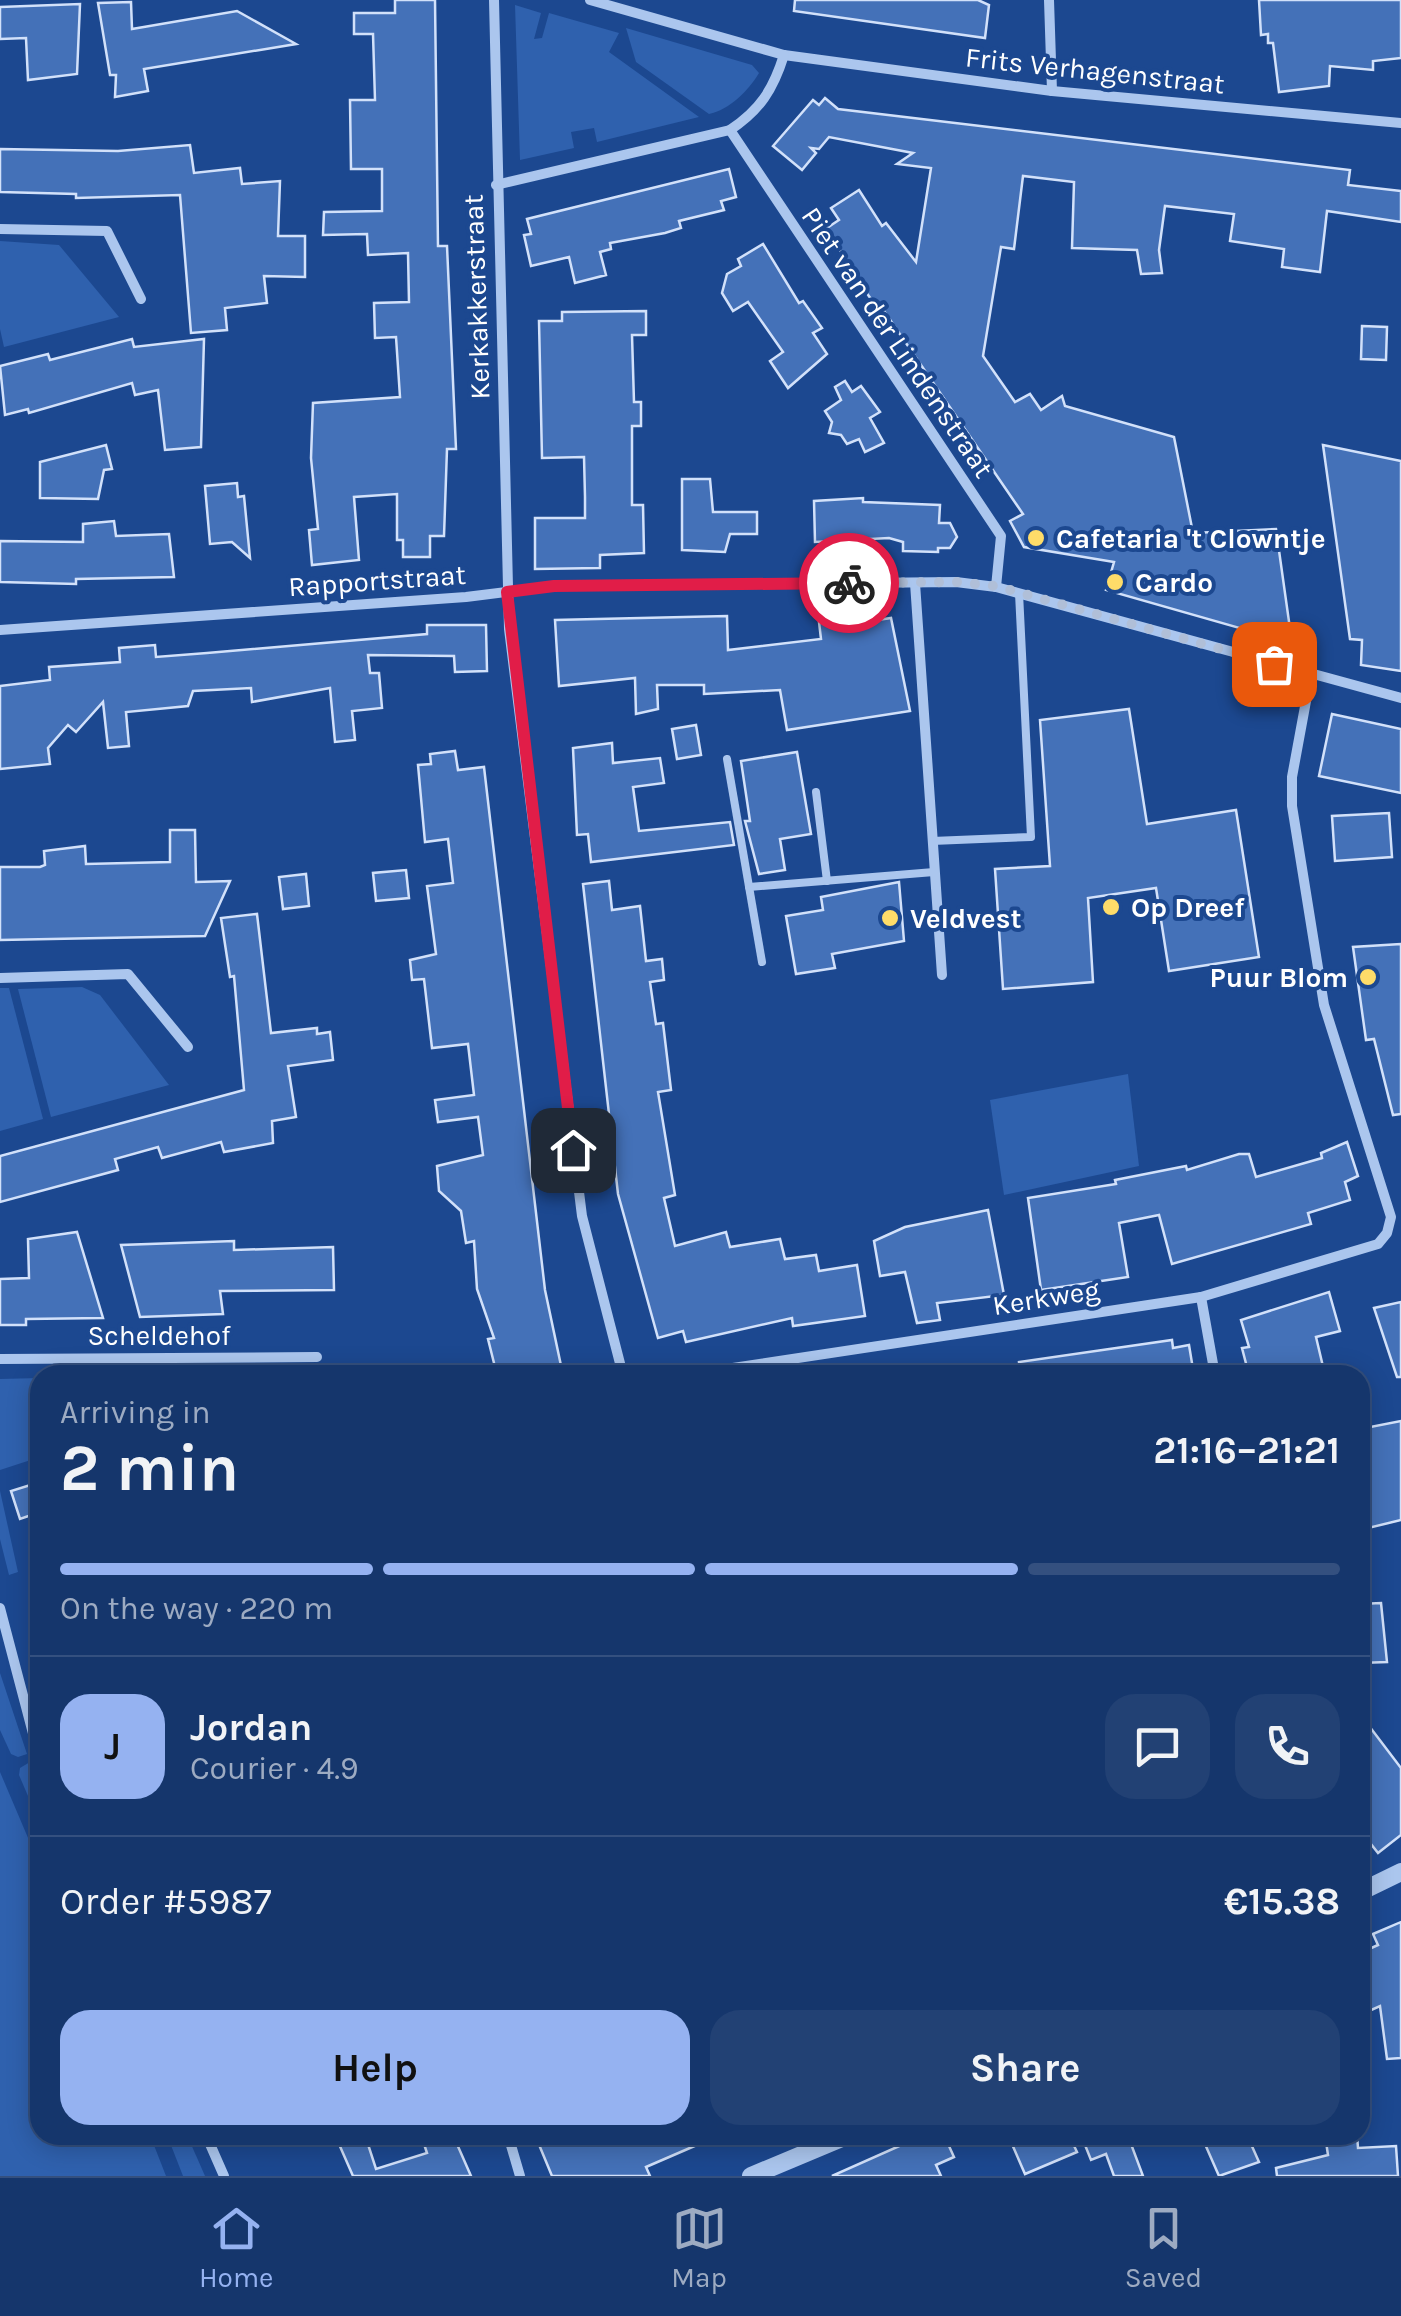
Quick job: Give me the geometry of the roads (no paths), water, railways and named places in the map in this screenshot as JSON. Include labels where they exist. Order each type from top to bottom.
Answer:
[{"type":"street","name":"Kerkakkerstraat","points":[[494,0],[507,592],[554,1018],[582,1216],[619,1365]]},
{"type":"street","name":"Frits Verhagenstraat","points":[[590,0],[784,55],[1052,91],[1401,124]]},
{"type":"street","points":[[1049,0],[1052,91]]},
{"type":"street","points":[[496,185],[730,130],[757,112],[776,82],[784,55]]},
{"type":"street","name":"Piet van der Lindenstraat","points":[[730,130],[1001,536],[996,586]]},
{"type":"street","points":[[0,229],[107,232],[141,299]]},
{"type":"street","points":[[915,583],[942,975]]},
{"type":"street","name":"Rapportstraat","points":[[0,630],[554,586],[996,586],[1401,698]]},
{"type":"street","name":"Kerkweg","points":[[752,1365],[1201,1297],[1378,1244],[1388,1233],[1396,1216],[1324,1005],[1292,806],[1292,778],[1311,674]]},
{"type":"street","points":[[0,978],[128,974],[188,1047]]},
{"type":"street","points":[[1201,1297],[1213,1365]]},
{"type":"street","name":"Scheldehof","points":[[0,1359],[317,1357]]},
{"type":"street","points":[[0,1608],[30,1722]]},
{"type":"street","points":[[1370,1887],[1401,1872]]},
{"type":"street","points":[[210,2145],[224,2176]]},
{"type":"street","points":[[511,2145],[520,2176]]},
{"type":"street","points":[[751,2176],[826,2145]]},
{"type":"lane","points":[[932,841],[1031,837],[1018,593]]},
{"type":"lane","points":[[727,759],[762,962]]},
{"type":"lane","points":[[816,792],[827,880]]},
{"type":"lane","points":[[749,887],[934,872]]},
{"type":"place","name":"Cafetaria 't Clowntje","points":[[1036,538]]},
{"type":"place","name":"Cardo","points":[[1115,582]]},
{"type":"place","name":"Op Dreef","points":[[1111,907]]},
{"type":"place","name":"Veldvest","points":[[890,918]]},
{"type":"place","name":"Puur Blom","points":[[1368,977]]}]
